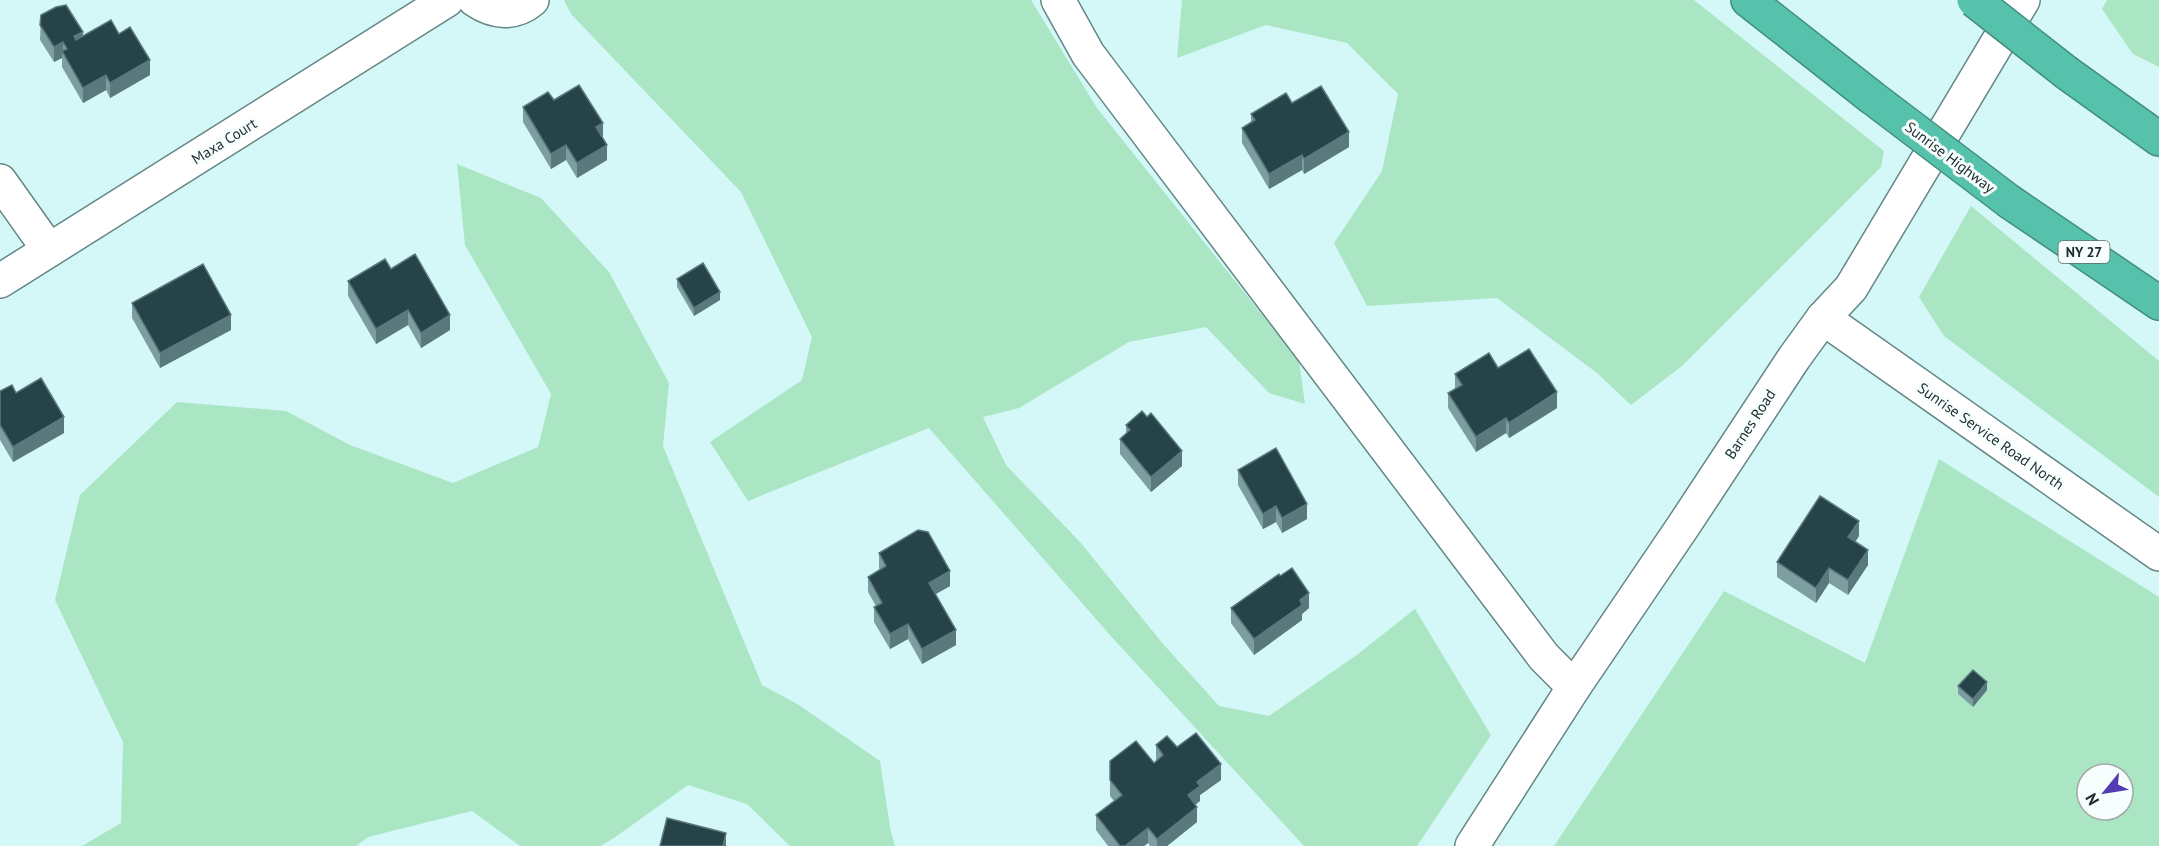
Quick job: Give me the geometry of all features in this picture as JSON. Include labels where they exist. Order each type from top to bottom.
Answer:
[{"type":"highway","name":"Sunrise Highway","points":[[1748,0],[1870,96],[2010,201],[2159,303]]},
{"type":"highway","points":[[1974,0],[2067,73],[2159,139]]},
{"type":"street","name":"Maxa Court","points":[[0,281],[447,0]]},
{"type":"street","points":[[475,0],[488,8],[502,11],[517,9],[532,0]]},
{"type":"street","points":[[1058,0],[1088,54],[1180,179],[1544,657],[1574,687]]},
{"type":"street","name":"Barnes Road","points":[[1472,846],[1574,687],[1794,358],[1822,318],[1851,288],[2023,0]]},
{"type":"street","points":[[0,181],[49,250]]},
{"type":"street","name":"Sunrise Service Road North","points":[[1822,318],[2159,554]]},
{"type":"green space","points":[[564,0],[1031,0],[1097,108],[1299,361],[1305,404],[1269,393],[1206,327],[1129,342],[1019,408],[983,417],[1006,465],[1080,542],[1164,645],[1219,706],[1269,716],[1358,654],[1415,609],[1491,735],[1417,846],[1304,846],[1109,634],[929,428],[748,501],[710,442],[802,380],[812,337],[741,192],[571,14]]},
{"type":"green space","points":[[1182,0],[1694,0],[1884,151],[1881,167],[1682,366],[1631,405],[1597,373],[1497,298],[1367,306],[1334,243],[1382,171],[1398,94],[1347,43],[1266,25],[1177,58]]},
{"type":"green space","points":[[2107,0],[2159,0],[2159,67],[2133,54],[2102,9]]},
{"type":"green space","points":[[457,164],[541,198],[609,272],[669,383],[663,446],[762,685],[799,705],[880,761],[895,846],[790,846],[747,804],[688,785],[600,846],[520,846],[472,811],[368,837],[356,846],[82,846],[121,823],[123,742],[55,600],[80,495],[177,402],[286,411],[350,445],[453,483],[538,447],[551,394],[465,245]]},
{"type":"green space","points":[[1971,206],[2159,361],[2159,497],[1944,336],[1919,297]]},
{"type":"green space","points":[[1939,459],[2159,597],[2159,846],[1554,846],[1724,591],[1865,663]]},
{"type":"building","points":[[66,5],[83,32],[74,36],[76,40],[111,20],[119,34],[130,27],[150,60],[110,83],[106,75],[83,88],[62,51],[67,49],[63,42],[54,47],[40,25],[41,15],[56,7]]},
{"type":"building","points":[[579,85],[603,123],[596,127],[607,145],[577,163],[566,145],[551,154],[523,107],[548,92],[554,100]]},
{"type":"building","points":[[1321,86],[1349,132],[1304,159],[1302,155],[1269,174],[1242,128],[1255,120],[1251,114],[1286,93],[1292,103]]},
{"type":"building","points":[[415,254],[450,315],[421,333],[408,310],[376,329],[348,281],[385,259],[391,269]]},
{"type":"building","points":[[703,263],[720,292],[694,308],[677,279]]},
{"type":"building","points":[[203,264],[231,315],[160,353],[132,303]]},
{"type":"building","points":[[1529,349],[1557,392],[1509,423],[1506,418],[1476,437],[1448,393],[1462,385],[1455,374],[1489,353],[1498,368]]},
{"type":"building","points":[[41,378],[64,417],[13,447],[0,425],[0,391],[12,385],[16,393]]},
{"type":"building","points":[[1142,411],[1147,417],[1151,413],[1182,451],[1151,477],[1120,439],[1130,430],[1126,425]]},
{"type":"building","points":[[1276,448],[1307,504],[1282,518],[1276,506],[1263,514],[1238,470]]},
{"type":"building","points":[[1820,496],[1859,521],[1848,537],[1868,550],[1848,580],[1829,568],[1816,588],[1777,562]]},
{"type":"building","points":[[918,530],[928,532],[950,571],[929,583],[956,630],[922,649],[908,624],[890,634],[874,607],[882,603],[868,577],[886,566],[879,553]]},
{"type":"building","points":[[1292,568],[1309,593],[1300,600],[1302,605],[1254,639],[1231,608],[1279,574],[1280,576]]},
{"type":"building","points":[[1973,670],[1987,682],[1973,699],[1958,686]]},
{"type":"building","points":[[1196,733],[1221,764],[1197,782],[1200,786],[1188,795],[1197,807],[1157,839],[1148,828],[1125,846],[1120,846],[1096,815],[1122,795],[1110,780],[1110,761],[1136,741],[1154,763],[1163,755],[1156,745],[1167,736],[1177,747]]},
{"type":"building","points":[[667,818],[726,833],[723,846],[660,846]]}]
